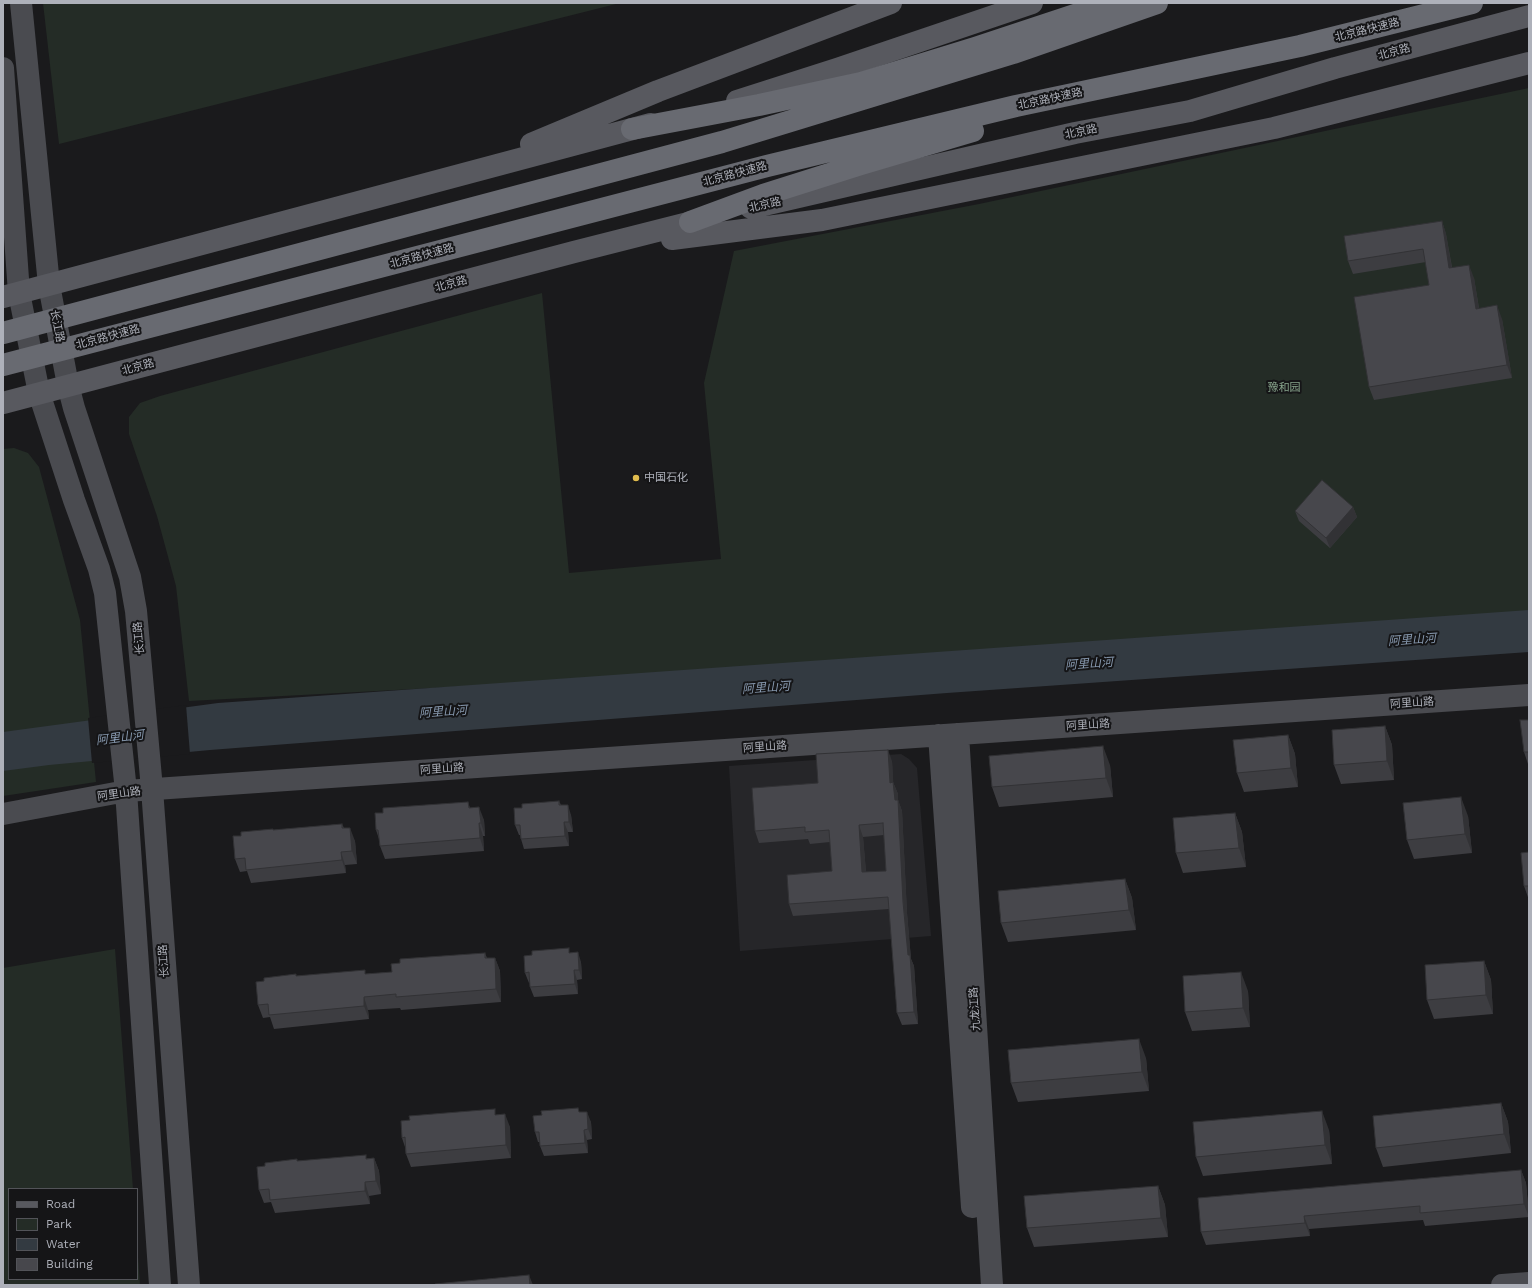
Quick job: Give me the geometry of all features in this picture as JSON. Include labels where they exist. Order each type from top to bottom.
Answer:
[{"type":"highway","points":[[632,129],[758,105],[861,83],[975,48],[1111,3]]},
{"type":"highway","points":[[3,333],[712,145],[1006,55],[1157,3]]},
{"type":"highway","name":"北京路快速路","points":[[3,365],[722,178],[1016,106],[1300,46],[1472,3]]},
{"type":"highway","points":[[690,222],[763,195],[917,147],[992,126],[1078,107],[1190,79],[1300,46]]},
{"type":"main road","points":[[445,179],[612,111],[658,90],[891,3]]},
{"type":"main road","points":[[11,295],[748,98],[1032,3]]},
{"type":"main road","name":"北京路","points":[[3,403],[690,222],[1074,133],[1190,111],[1335,68],[1529,16]]},
{"type":"main road","points":[[574,252],[822,220],[1274,128],[1529,63]]},
{"type":"street","name":"长江路","points":[[22,3],[48,285],[74,408],[130,577],[136,611],[152,790],[189,1285]]},
{"type":"street","points":[[3,68],[11,295],[39,393],[74,500],[99,569],[105,593],[126,791],[160,1285]]},
{"type":"street","name":"阿里山路","points":[[3,814],[126,791],[1529,695]]},
{"type":"street","name":"九龙江路","points":[[948,735],[978,1285]]},
{"type":"street","name":"九龙江路","points":[[948,735],[992,1285]]},
{"type":"street","points":[[1502,1285],[1529,1283]]},
{"type":"shaded area","points":[[901,754],[909,759],[917,768],[931,936],[740,951],[729,766]]},
{"type":"green space","points":[[43,3],[620,3],[59,144]]},
{"type":"green space","name":"豫和园","points":[[1529,88],[1529,612],[527,683],[189,701],[176,586],[157,516],[129,434],[129,417],[140,403],[160,396],[542,293],[569,573],[721,559],[704,383],[734,251],[979,204]]},
{"type":"green space","points":[[14,448],[28,453],[39,467],[80,620],[96,782],[3,796],[3,449]]},
{"type":"green space","points":[[115,949],[133,1188],[8,1188],[8,1280],[138,1280],[138,1256],[140,1285],[3,1285],[3,968]]},
{"type":"water","name":"阿里山河","points":[[1529,610],[1529,652],[947,693],[210,750],[49,765],[3,771],[3,732],[218,703]]},
{"type":"pier","points":[[186,705],[190,754],[92,763],[88,718]]},
{"type":"building","points":[[1442,221],[1449,268],[1469,265],[1476,309],[1497,305],[1507,365],[1369,387],[1354,297],[1429,285],[1423,249],[1348,261],[1344,236]]},
{"type":"building","points":[[1322,480],[1353,507],[1326,538],[1295,511]]},
{"type":"building","points":[[1520,720],[1529,720],[1529,752],[1524,752]]},
{"type":"building","points":[[1385,726],[1387,761],[1334,765],[1332,730]]},
{"type":"building","points":[[1288,735],[1291,768],[1237,773],[1233,740]]},
{"type":"building","points":[[1103,746],[1106,778],[992,787],[989,756]]},
{"type":"building","points":[[888,750],[890,783],[893,782],[895,800],[898,800],[903,902],[908,955],[910,955],[914,1012],[897,1013],[888,897],[789,904],[787,875],[832,871],[829,830],[805,832],[805,827],[755,831],[752,788],[818,783],[816,754]],"holes":[[[883,823],[886,871],[862,872],[859,825]]]},
{"type":"building","points":[[1461,797],[1465,834],[1407,840],[1403,803]]},
{"type":"building","points":[[559,801],[559,805],[568,805],[569,822],[564,822],[565,836],[521,839],[520,825],[515,825],[514,808],[522,808],[522,804]]},
{"type":"building","points":[[468,802],[469,808],[479,807],[481,823],[479,823],[480,838],[380,846],[378,830],[376,830],[375,813],[383,813],[383,808]]},
{"type":"building","points":[[1235,813],[1239,848],[1176,853],[1173,818]]},
{"type":"building","points":[[342,824],[342,828],[350,828],[352,851],[341,852],[342,860],[246,870],[245,858],[235,859],[233,836],[241,836],[241,832]]},
{"type":"building","points":[[1529,852],[1529,886],[1524,886],[1521,853]]},
{"type":"building","points":[[1125,879],[1129,910],[1001,923],[998,891]]},
{"type":"building","points":[[569,948],[569,953],[578,952],[579,970],[574,970],[575,984],[530,987],[529,972],[525,973],[524,956],[532,955],[532,951]]},
{"type":"building","points":[[485,953],[485,958],[495,958],[496,989],[396,997],[396,994],[364,997],[364,1006],[269,1015],[268,1004],[258,1005],[256,982],[264,981],[264,978],[296,974],[296,976],[365,970],[365,974],[392,972],[391,964],[400,963],[400,959]]},
{"type":"building","points":[[1484,961],[1486,995],[1427,1000],[1425,965]]},
{"type":"building","points":[[1241,972],[1243,1008],[1185,1012],[1183,976]]},
{"type":"building","points":[[1139,1039],[1142,1072],[1011,1083],[1008,1050]]},
{"type":"building","points":[[1501,1103],[1504,1134],[1376,1148],[1373,1116]]},
{"type":"building","points":[[578,1108],[579,1112],[587,1112],[588,1129],[584,1130],[585,1143],[540,1146],[539,1132],[535,1132],[533,1116],[542,1115],[541,1111]]},
{"type":"building","points":[[495,1109],[495,1115],[505,1114],[506,1145],[406,1154],[405,1137],[402,1138],[401,1121],[410,1120],[409,1116]]},
{"type":"building","points":[[1322,1111],[1325,1145],[1196,1157],[1193,1122]]},
{"type":"building","points":[[366,1155],[366,1159],[374,1158],[376,1181],[365,1182],[365,1191],[270,1200],[269,1189],[259,1190],[257,1167],[265,1166],[265,1163],[297,1159],[297,1161]]},
{"type":"building","points":[[1521,1170],[1524,1204],[1420,1213],[1420,1206],[1304,1216],[1305,1223],[1201,1232],[1198,1198]]},
{"type":"building","points":[[1158,1186],[1161,1218],[1027,1228],[1024,1196]]},
{"type":"building","points":[[529,1275],[530,1285],[435,1285],[435,1284]]},
{"type":"place","name":"中国石化","points":[[636,478]]}]
